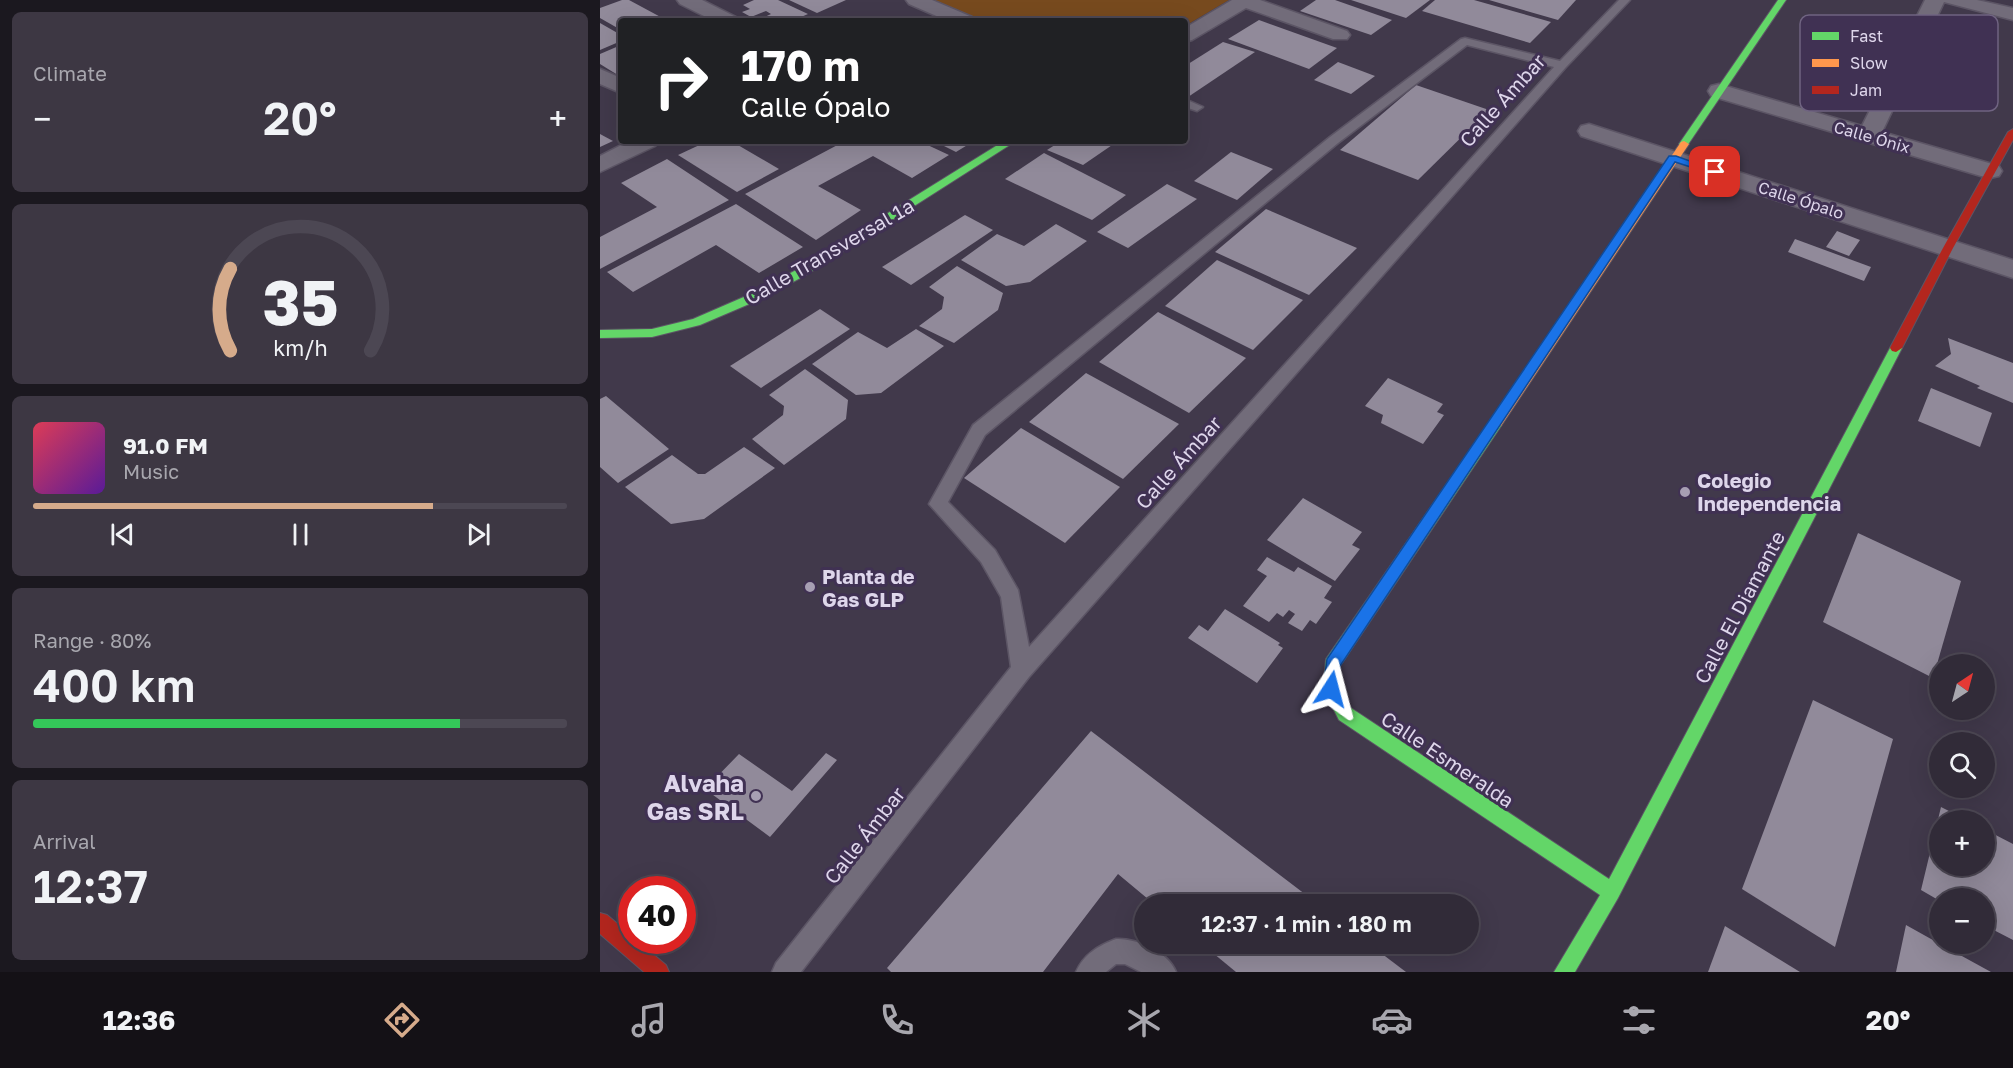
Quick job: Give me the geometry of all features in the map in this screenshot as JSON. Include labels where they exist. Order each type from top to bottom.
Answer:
[{"type":"street","points":[[687,0],[723,18]]},
{"type":"street","name":"Calle Esmeralda","points":[[1612,892],[1345,714],[1331,689],[1332,664],[1782,0]]},
{"type":"street","points":[[1928,15],[1935,0]]},
{"type":"street","points":[[1952,0],[2013,14]]},
{"type":"street","points":[[1188,34],[1245,1],[1340,35]]},
{"type":"street","points":[[918,7],[955,18]]},
{"type":"street","points":[[600,75],[618,85]]},
{"type":"street","name":"Calle Ónix","points":[[1719,91],[1990,171]]},
{"type":"street","points":[[1868,136],[1880,111]]},
{"type":"street","name":"Calle Ópalo","points":[[1589,131],[2013,269]]},
{"type":"street","name":"Calle El Diamante","points":[[1564,972],[1612,892],[1948,248],[2013,132]]},
{"type":"street","points":[[600,165],[641,144]]},
{"type":"street","name":"Calle Transversal 1a","points":[[600,334],[652,333],[696,322],[757,296],[810,267],[1006,144]]},
{"type":"street","points":[[600,922],[658,972]]},
{"type":"lane","name":"Calle Ámbar","points":[[785,972],[1022,670],[1562,65],[1625,0]]},
{"type":"lane","points":[[1022,670],[1011,596],[988,556],[938,504],[979,430],[1334,140],[1465,41],[1562,65]]},
{"type":"lane","points":[[1089,972],[1101,957],[1116,950],[1132,953],[1163,972]]},
{"type":"shaded area","points":[[916,0],[1229,0],[1188,24],[1188,18],[961,18]]},
{"type":"building","points":[[622,0],[629,0],[662,18],[618,18],[618,28],[600,18],[600,8]]},
{"type":"building","points":[[754,0],[778,0],[808,14],[799,18],[762,18],[771,14],[766,11],[751,17],[742,12],[750,9],[743,5]]},
{"type":"building","points":[[789,0],[846,0],[817,13]]},
{"type":"building","points":[[1316,0],[1335,0],[1392,20],[1371,35],[1300,11]]},
{"type":"building","points":[[1351,0],[1430,0],[1406,18]]},
{"type":"building","points":[[1435,0],[1474,0],[1551,22],[1530,43],[1422,11]]},
{"type":"building","points":[[1489,0],[1576,0],[1558,20]]},
{"type":"building","points":[[1259,20],[1337,48],[1309,69],[1228,39]]},
{"type":"building","points":[[600,23],[618,33],[618,42],[600,50]]},
{"type":"building","points":[[1223,42],[1255,52],[1188,97],[1188,64]]},
{"type":"building","points":[[618,46],[618,75],[600,64],[600,54]]},
{"type":"building","points":[[1338,62],[1375,76],[1351,94],[1314,80]]},
{"type":"building","points":[[1416,85],[1489,110],[1418,180],[1340,150]]},
{"type":"building","points":[[600,134],[613,141],[600,147]]},
{"type":"building","points":[[702,144],[736,144],[779,169],[737,192],[678,155]]},
{"type":"building","points":[[839,144],[925,144],[949,155],[912,178],[873,156],[818,186],[861,210],[816,240],[745,194]]},
{"type":"building","points":[[940,144],[969,144],[956,152]]},
{"type":"building","points":[[1056,144],[1114,144],[1083,165],[1047,150]]},
{"type":"building","points":[[1231,152],[1273,169],[1237,200],[1194,181]]},
{"type":"building","points":[[1044,153],[1126,195],[1092,220],[1005,179]]},
{"type":"building","points":[[667,159],[729,200],[600,269],[600,237],[657,207],[621,183]]},
{"type":"building","points":[[1167,184],[1197,199],[1128,248],[1097,232]]},
{"type":"building","points":[[736,204],[803,247],[759,273],[716,245],[633,292],[607,272]]},
{"type":"building","points":[[1266,209],[1357,248],[1309,295],[1215,252]]},
{"type":"building","points":[[965,215],[993,230],[911,285],[882,267]]},
{"type":"building","points":[[1056,224],[1087,241],[1030,282],[1006,286],[961,260],[997,234],[1024,246]]},
{"type":"building","points":[[1837,231],[1860,240],[1849,256],[1826,247]]},
{"type":"building","points":[[1795,239],[1871,267],[1864,281],[1788,252]]},
{"type":"building","points":[[1217,260],[1303,300],[1253,350],[1165,306]]},
{"type":"building","points":[[957,266],[1003,293],[998,310],[954,343],[919,326],[942,309],[944,297],[929,287]]},
{"type":"building","points":[[820,309],[850,329],[761,388],[730,366]]},
{"type":"building","points":[[1158,312],[1246,358],[1189,413],[1099,362]]},
{"type":"building","points":[[916,329],[944,346],[881,393],[856,395],[812,364],[858,332],[887,348]]},
{"type":"building","points":[[1948,338],[2013,363],[2013,403],[1977,388],[1980,386],[1935,366],[1951,354]]},
{"type":"building","points":[[805,369],[848,400],[846,419],[784,465],[752,439],[783,415],[784,406],[769,395]]},
{"type":"building","points":[[1086,373],[1179,424],[1123,479],[1029,422]]},
{"type":"building","points":[[1388,378],[1443,404],[1437,412],[1444,415],[1423,444],[1381,423],[1383,415],[1365,406]]},
{"type":"building","points":[[1931,388],[1992,413],[1980,447],[1918,421]]},
{"type":"building","points":[[606,396],[669,449],[618,483],[600,467],[600,399]]},
{"type":"building","points":[[1021,428],[1120,487],[1065,543],[964,478]]},
{"type":"building","points":[[744,447],[775,468],[704,519],[671,524],[625,487],[672,455],[698,474],[705,474]]},
{"type":"building","points":[[1303,498],[1362,532],[1352,545],[1360,549],[1335,581],[1267,540]]},
{"type":"building","points":[[1858,533],[1961,581],[1940,654],[1929,654],[1929,676],[1823,622]]},
{"type":"building","points":[[1267,557],[1294,572],[1298,567],[1332,586],[1324,598],[1332,602],[1316,624],[1310,620],[1302,631],[1288,623],[1295,614],[1289,610],[1283,617],[1277,613],[1269,622],[1243,606],[1267,576],[1257,570]]},
{"type":"building","points":[[1225,609],[1280,643],[1278,645],[1283,648],[1257,683],[1188,638],[1199,625],[1208,631]]},
{"type":"building","points":[[1813,700],[1893,739],[1835,947],[1742,889]]},
{"type":"building","points":[[1091,731],[1305,894],[1142,894],[1118,874],[1043,972],[891,972],[887,968]]},
{"type":"building","points":[[826,753],[837,760],[770,837],[705,789],[739,754],[792,791]]},
{"type":"building","points":[[1995,835],[2013,844],[2013,940],[1995,931],[1995,888],[1929,888],[1929,895],[1921,890],[1929,857],[1929,876],[1995,876]]},
{"type":"building","points":[[1906,925],[1929,938],[1929,954],[1958,954],[1991,972],[1896,972]]},
{"type":"building","points":[[1725,926],[1800,972],[1708,972]]},
{"type":"building","points":[[1214,954],[1382,954],[1406,972],[1236,972]]},
{"type":"traffic: fast","points":[[1684,144],[1782,0]]},
{"type":"traffic: fast","points":[[600,334],[652,333],[696,322],[757,296],[802,272],[1006,144]]},
{"type":"traffic: fast","points":[[1564,972],[1612,892],[1896,348]]},
{"type":"traffic: fast","points":[[1496,423],[1332,664],[1331,689],[1345,714],[1612,892]]},
{"type":"traffic: slow","points":[[1496,423],[1684,144]]},
{"type":"traffic: jam","points":[[1896,348],[1948,248],[2013,132]]},
{"type":"traffic: jam","points":[[600,922],[659,972]]},
{"type":"place","name":"Colegio Independencia","points":[[1685,492]]},
{"type":"place","name":"Planta de Gas GLP","points":[[810,587]]},
{"type":"place","name":"Alvaha Gas SRL","points":[[756,796]]},
{"type":"route","points":[[1331,689],[1332,664],[1673,158],[1715,172]]}]
